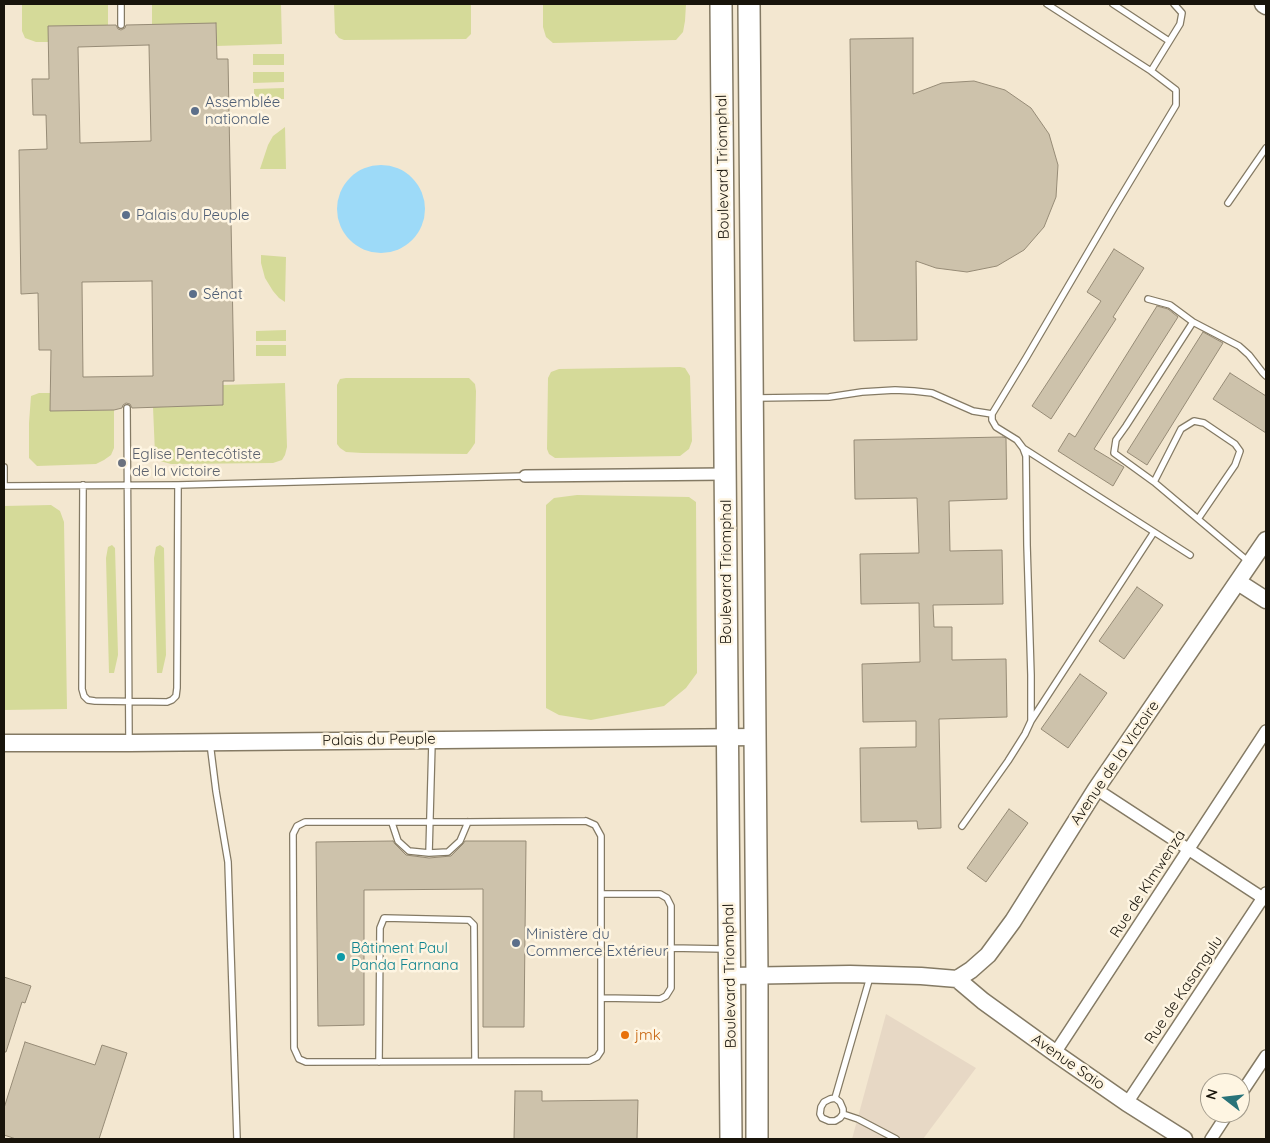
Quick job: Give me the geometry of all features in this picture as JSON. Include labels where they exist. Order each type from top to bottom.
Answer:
[{"type":"highway","name":"Boulevard Triomphal","points":[[721,4],[731,1139]]},
{"type":"highway","name":"Boulevard Triomphal","points":[[749,4],[757,1139]]},
{"type":"street","points":[[525,476],[726,474]]},
{"type":"street","name":"Avenue de la Victoire","points":[[957,979],[988,955],[1001,938],[1096,789],[1266,540]]},
{"type":"street","points":[[1238,582],[1266,600]]},
{"type":"street","name":"Rue de KImwenza","points":[[1055,1053],[1266,731]]},
{"type":"street","name":"Palais du Peuple","points":[[4,743],[755,737]]},
{"type":"street","points":[[1096,789],[1265,897]]},
{"type":"street","name":"Rue de Kasangulu","points":[[1127,1103],[1265,897]]},
{"type":"street","points":[[730,976],[870,975],[957,979]]},
{"type":"street","name":"Avenue Saio","points":[[957,979],[983,1001],[1055,1053],[1127,1103],[1184,1139]]},
{"type":"street","points":[[1250,1080],[1266,1056]]},
{"type":"street","points":[[1211,1139],[1221,1123]]},
{"type":"lane","points":[[121,4],[121,25]]},
{"type":"lane","points":[[1047,4],[1151,71],[1176,90],[1176,105],[992,414],[992,420],[996,427],[1010,435],[1023,448],[1190,555]]},
{"type":"lane","points":[[1113,4],[1169,42]]},
{"type":"lane","points":[[1151,71],[1180,24],[1182,13],[1174,4]]},
{"type":"lane","points":[[1228,203],[1266,148]]},
{"type":"lane","points":[[1148,299],[1170,305],[1193,322],[1239,346],[1266,376]]},
{"type":"lane","points":[[1193,322],[1116,440],[1114,453],[1154,482],[1251,563]]},
{"type":"lane","points":[[752,398],[829,397],[870,392],[914,391],[932,393],[973,410],[992,414]]},
{"type":"lane","points":[[127,408],[129,743]]},
{"type":"lane","points":[[1154,482],[1181,429],[1194,421],[1204,423],[1235,444],[1240,451],[1235,464],[1198,519]]},
{"type":"lane","points":[[1023,448],[1026,456],[1027,475],[1031,675],[1030,721]]},
{"type":"lane","points":[[4,467],[4,486],[178,485],[525,476]]},
{"type":"lane","points":[[83,485],[82,690],[84,696],[88,700],[167,702],[176,696],[177,678],[178,485]]},
{"type":"lane","points":[[962,826],[1008,761],[1025,734],[1030,721],[1154,532]]},
{"type":"lane","points":[[429,853],[432,740]]},
{"type":"lane","points":[[210,742],[228,862],[237,1139]]},
{"type":"lane","points":[[586,821],[594,825],[601,836],[601,1051],[597,1057],[589,1061],[306,1062],[299,1059],[294,1048],[293,834],[296,826],[305,822],[430,822],[586,821]]},
{"type":"lane","points":[[392,823],[398,841],[409,851],[429,853],[448,852],[460,841],[468,822]]},
{"type":"lane","points":[[601,894],[660,894],[667,898],[670,906],[670,988],[666,996],[660,999],[601,998]]},
{"type":"lane","points":[[379,1062],[380,928],[384,918],[469,920],[474,926],[476,1061]]},
{"type":"lane","points":[[670,948],[729,949]]},
{"type":"lane","points":[[835,1098],[870,975]]},
{"type":"lane","points":[[835,1098],[840,1102],[843,1111],[840,1118],[828,1121],[822,1118],[820,1114],[821,1107],[824,1102],[835,1098]]},
{"type":"lane","points":[[843,1111],[896,1139]]},
{"type":"lane","points":[[881,1139],[885,1133]]},
{"type":"shaded area","points":[[886,1014],[976,1068],[923,1139],[852,1139]]},
{"type":"green space","points":[[22,4],[108,4],[108,25],[48,42],[36,42],[25,38],[22,31]]},
{"type":"green space","points":[[152,4],[281,4],[282,44],[216,46],[152,25]]},
{"type":"green space","points":[[334,4],[471,4],[471,34],[466,39],[344,40],[335,33]]},
{"type":"green space","points":[[543,4],[686,4],[685,21],[683,32],[676,40],[553,43],[546,37],[543,27]]},
{"type":"green space","points":[[253,54],[284,54],[284,65],[253,65]]},
{"type":"green space","points":[[253,72],[284,72],[284,82],[253,83]]},
{"type":"green space","points":[[284,88],[284,99],[254,99],[254,89]]},
{"type":"green space","points":[[285,127],[286,169],[260,169],[273,136]]},
{"type":"green space","points":[[261,255],[286,257],[285,302],[273,291],[265,278]]},
{"type":"green space","points":[[286,330],[286,341],[256,341],[256,331]]},
{"type":"green space","points":[[256,345],[286,345],[286,356],[256,356]]},
{"type":"green space","points":[[685,368],[690,376],[692,441],[689,449],[680,456],[555,458],[549,454],[547,449],[548,378],[551,372],[559,369]]},
{"type":"green space","points":[[469,378],[475,384],[476,391],[475,443],[467,454],[346,452],[337,444],[337,385],[340,379]]},
{"type":"green space","points":[[285,383],[287,447],[282,460],[273,463],[171,464],[160,461],[155,454],[153,407],[223,405],[223,385]]},
{"type":"green space","points":[[39,393],[50,393],[51,411],[114,410],[114,448],[111,455],[96,464],[37,466],[29,458],[29,423],[31,396]]},
{"type":"green space","points":[[577,495],[689,497],[696,502],[697,673],[686,688],[664,706],[591,720],[559,715],[546,708],[546,505],[554,498]]},
{"type":"green space","points":[[51,505],[60,511],[64,522],[67,709],[4,710],[4,506]]},
{"type":"green space","points":[[112,545],[115,548],[118,655],[114,673],[109,673],[106,558],[108,547]]},
{"type":"green space","points":[[160,545],[164,548],[166,655],[162,673],[157,673],[154,558],[156,547]]},
{"type":"water","points":[[381,165],[398,168],[412,178],[422,192],[425,209],[422,226],[412,240],[398,250],[381,253],[364,250],[350,240],[340,226],[337,209],[340,192],[350,178],[364,168]]},
{"type":"building","name":"Palais du Peuple","points":[[216,23],[217,59],[228,59],[234,381],[223,381],[223,405],[132,408],[130,404],[126,403],[122,408],[114,410],[50,411],[51,350],[39,350],[38,293],[21,294],[19,150],[47,149],[46,115],[33,115],[32,79],[49,79],[48,26],[116,25],[121,30],[126,25]],"holes":[[[149,45],[151,141],[80,143],[78,47]],[[152,281],[153,376],[83,377],[82,282]]]},
{"type":"building","points":[[913,38],[913,94],[942,83],[974,81],[1005,90],[1031,108],[1049,134],[1058,165],[1056,197],[1044,227],[1024,250],[997,266],[967,272],[936,268],[916,261],[917,340],[854,341],[850,39]]},
{"type":"building","points":[[1114,249],[1144,268],[1113,317],[1116,319],[1051,419],[1032,406],[1101,301],[1087,292]]},
{"type":"building","points":[[1157,306],[1168,309],[1178,317],[1094,449],[1124,467],[1113,486],[1058,451],[1069,433],[1075,437]]},
{"type":"building","points":[[1203,332],[1223,343],[1147,465],[1127,452]]},
{"type":"building","points":[[1230,373],[1266,396],[1266,433],[1213,399]]},
{"type":"building","points":[[1006,438],[1007,499],[949,501],[950,551],[1002,550],[1003,604],[933,605],[934,627],[952,627],[952,660],[1006,659],[1007,717],[939,719],[941,828],[918,829],[917,821],[861,822],[860,748],[916,747],[916,721],[863,722],[862,664],[920,662],[919,603],[861,604],[860,554],[919,553],[917,498],[855,499],[854,440]]},
{"type":"building","points":[[1137,587],[1163,605],[1124,659],[1099,641]]},
{"type":"building","points":[[1080,674],[1107,693],[1068,748],[1041,729]]},
{"type":"building","points":[[1009,809],[1028,823],[986,882],[967,868]]},
{"type":"building","name":"Bâtiment Paul Panda Farnana","points":[[393,841],[406,855],[429,858],[451,856],[465,841],[526,841],[524,1027],[483,1027],[483,889],[364,890],[364,1025],[318,1026],[316,842]]},
{"type":"building","points":[[4,977],[31,986],[25,1003],[22,1002],[6,1052],[4,1052]]},
{"type":"building","points":[[25,1042],[95,1065],[102,1045],[127,1053],[99,1139],[16,1139],[4,1135],[4,1108]]},
{"type":"building","points":[[515,1091],[542,1091],[542,1101],[638,1100],[637,1139],[514,1139]]},
{"type":"place","name":"Assemblée nationale","points":[[195,111]]},
{"type":"place","name":"Palais du Peuple","points":[[126,215]]},
{"type":"place","name":"Sénat","points":[[193,294]]},
{"type":"place","name":"Eglise Pentecôtiste de la victoire","points":[[122,463]]},
{"type":"place","name":"Ministère du Commerce Extérieur","points":[[516,943]]},
{"type":"place","name":"Bâtiment Paul Panda Farnana","points":[[341,957]]},
{"type":"place","name":"jmk","points":[[625,1035]]}]
